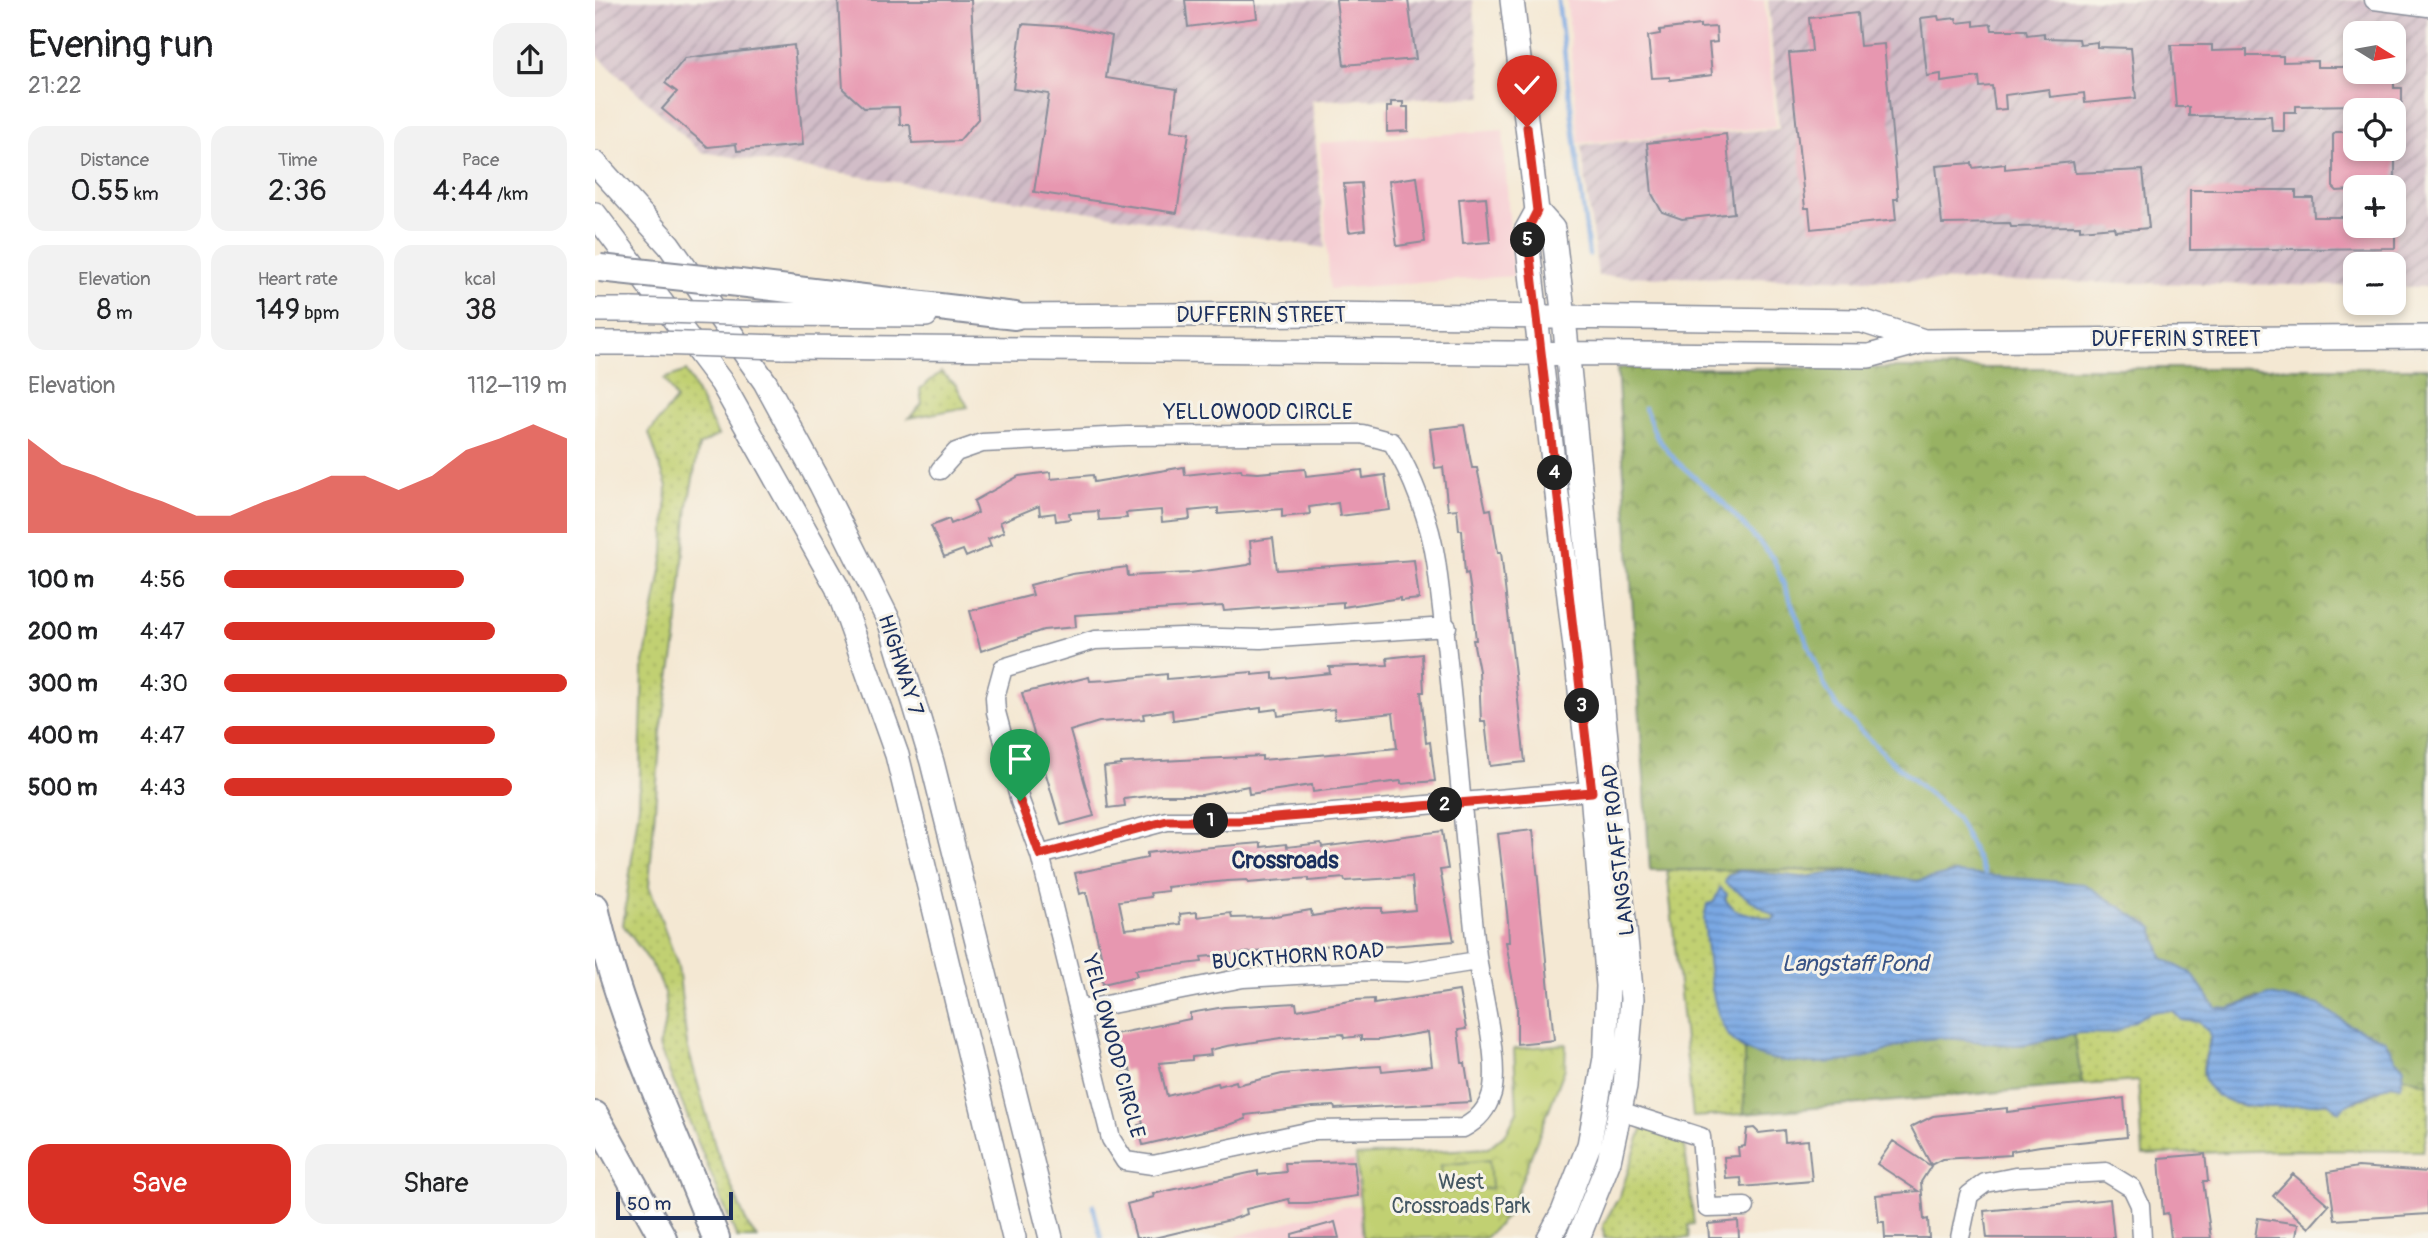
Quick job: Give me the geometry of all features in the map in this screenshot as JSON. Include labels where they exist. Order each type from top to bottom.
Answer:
[{"type":"highway","points":[[598,268],[1015,316]]},
{"type":"highway","points":[[595,907],[607,963],[623,1013],[716,1238]]},
{"type":"highway","points":[[595,1115],[663,1238]]},
{"type":"main road","name":"LANGSTAFF ROAD","points":[[1512,0],[1537,211],[1527,231],[1632,999],[1625,1086],[1609,1161],[1578,1238]]},
{"type":"main road","name":"HIGHWAY 7","points":[[595,163],[669,245],[765,382],[821,485],[890,623],[932,762],[1051,1238]]},
{"type":"main road","name":"LANGSTAFF ROAD","points":[[1537,211],[1553,229],[1564,318],[1602,790],[1608,986],[1605,1058],[1588,1145],[1563,1212],[1549,1238]]},
{"type":"main road","name":"HIGHWAY 7","points":[[595,214],[722,383],[837,587],[897,755],[1014,1238]]},
{"type":"main road","name":"DUFFERIN STREET","points":[[595,310],[761,314],[1324,314],[1862,321],[1924,341]]},
{"type":"main road","name":"DUFFERIN STREET","points":[[595,343],[1542,355],[1869,356],[1924,341],[2428,337]]},
{"type":"street","points":[[2374,0],[2428,7]]},
{"type":"street","name":"YELLOWOOD CIRCLE","points":[[940,470],[956,452],[993,442],[1331,432],[1381,438],[1392,442],[1416,493],[1436,559],[1447,627],[1460,804],[1477,961],[1492,1055],[1492,1091],[1483,1113],[1476,1121],[1463,1128],[1316,1130],[1153,1165],[1125,1161],[1111,1139],[1081,1010],[1040,855],[1020,801],[996,712],[995,697],[1003,668],[1095,640],[1182,637],[1261,639],[1447,627]]},
{"type":"street","points":[[1040,855],[1167,821],[1239,821],[1602,790]]},
{"type":"street","name":"BUCKTHORN ROAD","points":[[1081,1010],[1243,978],[1408,972],[1477,961]]},
{"type":"street","points":[[1620,1111],[1702,1137],[1707,1208],[1745,1208]]},
{"type":"street","points":[[1961,1238],[1969,1195],[1985,1183],[2015,1177],[2106,1172],[2132,1188],[2140,1205],[2142,1238]]},
{"type":"shaded area","points":[[595,0],[1473,0],[1483,97],[1312,100],[1325,248],[701,152],[595,53]]},
{"type":"shaded area","points":[[1567,0],[1764,0],[1776,127],[1579,143]]},
{"type":"shaded area","points":[[1768,0],[2428,0],[2428,287],[2406,287],[2406,252],[2343,252],[2343,286],[1598,276],[1581,145],[1779,129]]},
{"type":"shaded area","points":[[1503,130],[1513,276],[1330,289],[1320,143]]},
{"type":"shaded area","points":[[1360,1205],[1363,1238],[1230,1238],[1341,1207]]},
{"type":"green space","points":[[1617,368],[2428,368],[2428,1084],[2402,1076],[2385,1040],[2351,1026],[2319,1005],[2256,997],[2229,1009],[2216,1008],[2192,974],[2162,958],[2153,928],[2017,880],[1955,873],[1917,881],[1856,870],[1650,870]]},
{"type":"green space","points":[[686,371],[718,435],[699,446],[688,505],[676,642],[661,731],[649,886],[678,966],[687,1045],[716,1149],[748,1226],[757,1238],[737,1238],[659,1047],[666,1010],[660,981],[654,968],[623,925],[639,805],[643,668],[664,554],[667,487],[649,433],[676,399],[664,379]]},
{"type":"green space","points":[[941,372],[956,385],[968,407],[909,418],[922,404],[920,389]]},
{"type":"green space","points":[[1667,870],[1857,871],[1803,877],[1766,908],[1777,917],[1772,920],[1742,914],[1732,907],[1720,889],[1714,902],[1729,1036],[1744,1050],[1744,1114],[1693,1117]]},
{"type":"green space","points":[[2162,1009],[2173,1011],[2181,1020],[2199,1022],[2210,1033],[2203,1075],[2215,1093],[2229,1102],[2261,1107],[2326,1103],[2344,1105],[2365,1098],[2391,1084],[2401,1086],[2402,1076],[2428,1084],[2428,1126],[2423,1151],[2278,1150],[2143,1155],[2138,1081],[2082,1085],[2074,1033],[2113,1033],[2142,1014]]},
{"type":"green space","points":[[2074,1033],[2082,1085],[1744,1114],[1744,1050],[1789,1060],[1835,1062],[1865,1057],[1926,1039],[1949,1038],[2017,1045],[2032,1044]]},
{"type":"green space","name":"West Crossroads Park","points":[[1566,1044],[1565,1068],[1508,1215],[1485,1238],[1363,1238],[1356,1156],[1488,1148],[1507,1132],[1517,1111],[1514,1049]]},
{"type":"green space","points":[[1644,1123],[1684,1141],[1694,1224],[1688,1225],[1689,1238],[1604,1238],[1603,1225],[1620,1195]]},
{"type":"green space","points":[[1489,1160],[1491,1188],[1443,1192],[1441,1165]]},
{"type":"water","name":"Langstaff Pond","points":[[1740,871],[1803,877],[1857,871],[1917,881],[1955,873],[2084,884],[2153,928],[2162,958],[2192,974],[2216,1008],[2229,1009],[2269,995],[2319,1005],[2351,1026],[2385,1040],[2395,1059],[2404,1067],[2401,1086],[2391,1084],[2349,1104],[2339,1112],[2328,1102],[2258,1107],[2223,1099],[2210,1090],[2204,1076],[2210,1033],[2199,1022],[2181,1020],[2173,1011],[2152,1012],[2110,1033],[2078,1033],[2016,1045],[1948,1038],[1926,1039],[1866,1057],[1814,1063],[1775,1059],[1757,1054],[1742,1047],[1730,1037],[1723,1026],[1714,997],[1704,919],[1707,904],[1714,902],[1720,888],[1727,894],[1725,900],[1736,910],[1772,920],[1776,917],[1725,883],[1727,876]]},
{"type":"building","points":[[838,0],[971,0],[978,119],[959,141],[912,143],[910,125],[900,125],[899,107],[864,108],[843,89]]},
{"type":"building","points":[[1185,0],[1255,0],[1257,18],[1188,27]]},
{"type":"building","points":[[1336,0],[1408,0],[1416,59],[1344,65]]},
{"type":"building","points":[[1857,13],[1860,46],[1884,44],[1898,199],[1894,199],[1896,220],[1811,229],[1809,208],[1805,208],[1789,53],[1812,51],[1809,18]]},
{"type":"building","points":[[1938,16],[1939,20],[1956,18],[1957,23],[1974,21],[1974,26],[1991,24],[1992,30],[2026,30],[2027,35],[2044,33],[2044,38],[2079,39],[2080,44],[2097,42],[2097,47],[2131,48],[2136,98],[2085,103],[2084,93],[2050,97],[2049,89],[2005,95],[2006,109],[1995,110],[1992,86],[1980,87],[1979,77],[1941,82],[1941,74],[1927,76],[1921,18]]},
{"type":"building","points":[[1022,24],[1068,27],[1112,36],[1106,78],[1177,89],[1171,131],[1189,133],[1177,213],[1034,192],[1049,94],[1013,89]]},
{"type":"building","points":[[1700,25],[1700,28],[1716,27],[1717,42],[1709,43],[1712,75],[1670,80],[1670,77],[1652,78],[1648,36],[1660,34],[1660,30]]},
{"type":"building","points":[[794,45],[803,145],[737,151],[736,144],[708,147],[662,109],[677,92],[665,83],[685,58]]},
{"type":"building","points":[[2171,45],[2212,45],[2212,51],[2247,50],[2247,56],[2283,56],[2283,62],[2317,61],[2317,67],[2343,67],[2343,84],[2394,84],[2394,88],[2402,88],[2402,98],[2343,98],[2343,105],[2296,106],[2296,112],[2284,112],[2284,131],[2272,131],[2271,116],[2189,116],[2189,107],[2176,107]]},
{"type":"building","points":[[1391,102],[1403,102],[1403,107],[1408,107],[1408,131],[1387,132],[1387,107],[1391,107]]},
{"type":"building","points":[[2343,132],[2343,161],[2395,161],[2395,175],[2343,175],[2343,191],[2337,191],[2333,187],[2333,135]]},
{"type":"building","points":[[1726,134],[1734,213],[1682,219],[1662,212],[1652,194],[1647,143]]},
{"type":"building","points":[[2073,162],[2075,173],[2143,170],[2149,228],[2115,231],[2114,227],[2080,230],[2080,226],[1942,224],[1936,166],[1972,163],[1973,168],[2005,164],[2005,169]]},
{"type":"building","points":[[1417,177],[1425,242],[1397,246],[1389,181]]},
{"type":"building","points":[[1361,183],[1365,230],[1349,232],[1344,184]]},
{"type":"building","points":[[2190,190],[2296,190],[2296,198],[2313,198],[2314,217],[2343,217],[2343,238],[2395,238],[2395,248],[2190,250]]},
{"type":"building","points":[[1486,197],[1490,242],[1463,244],[1459,199]]},
{"type":"building","points":[[1464,425],[1472,468],[1477,468],[1486,510],[1491,509],[1498,552],[1501,552],[1525,762],[1490,766],[1485,721],[1481,721],[1479,671],[1473,640],[1476,640],[1468,573],[1465,574],[1462,530],[1459,530],[1457,509],[1448,510],[1443,467],[1435,468],[1430,429]]},
{"type":"building","points":[[1184,467],[1185,475],[1241,469],[1242,472],[1258,473],[1305,469],[1306,476],[1362,470],[1363,478],[1385,475],[1390,510],[1340,516],[1338,503],[1309,507],[1310,514],[1282,517],[1282,509],[1218,514],[1218,508],[1189,511],[1190,519],[1162,522],[1161,510],[1126,513],[1127,518],[1099,520],[1098,511],[1069,513],[1070,519],[1056,521],[1055,513],[1040,515],[1039,506],[1000,522],[1004,532],[988,539],[991,546],[966,557],[963,550],[944,557],[931,526],[949,519],[951,524],[978,513],[974,501],[1019,476],[1050,472],[1051,479],[1093,475],[1094,482]]},
{"type":"building","points":[[1273,538],[1277,570],[1414,560],[1419,599],[1400,601],[1400,598],[1343,607],[1343,602],[1224,611],[1223,606],[1075,615],[1076,627],[1043,630],[981,651],[970,611],[1033,595],[1030,585],[1072,574],[1127,567],[1128,576],[1190,573],[1248,565],[1252,563],[1250,541]]},
{"type":"building","points":[[1422,654],[1424,692],[1421,692],[1426,743],[1430,742],[1435,781],[1401,784],[1401,781],[1313,792],[1312,785],[1249,794],[1248,786],[1202,795],[1160,795],[1124,799],[1125,806],[1108,808],[1104,767],[1121,763],[1262,756],[1262,760],[1397,748],[1393,713],[1335,719],[1334,709],[1278,716],[1277,709],[1261,711],[1261,708],[1173,720],[1172,710],[1143,714],[1144,719],[1099,722],[1070,731],[1094,816],[1061,825],[1022,693],[1089,677],[1090,681],[1167,674],[1167,679],[1252,672],[1252,675],[1273,673],[1273,679],[1330,673],[1329,667],[1388,665],[1387,658]]},
{"type":"building","points":[[1533,830],[1554,1040],[1517,1044],[1517,1006],[1506,942],[1509,942],[1508,921],[1498,834]]},
{"type":"building","points":[[1442,831],[1448,869],[1440,870],[1454,941],[1351,949],[1351,945],[1333,945],[1201,957],[1202,962],[1135,970],[1137,976],[1103,984],[1098,964],[1103,963],[1086,892],[1080,894],[1075,873],[1147,858],[1147,853],[1163,851],[1261,843],[1261,847],[1321,843],[1322,847]],"holes":[[[1412,877],[1415,910],[1382,913],[1382,908],[1364,908],[1312,916],[1311,910],[1269,917],[1232,918],[1231,913],[1197,917],[1197,912],[1180,914],[1181,924],[1125,929],[1119,901],[1151,897],[1150,893],[1168,891],[1167,887],[1227,881],[1247,880],[1248,883],[1309,878],[1309,881],[1344,878],[1345,881]]]},
{"type":"building","points":[[1459,991],[1466,1029],[1458,1030],[1471,1102],[1335,1109],[1334,1106],[1313,1107],[1245,1115],[1246,1119],[1229,1125],[1143,1145],[1138,1125],[1143,1124],[1130,1069],[1123,1071],[1115,1034],[1190,1019],[1190,1013],[1224,1007],[1296,1003],[1297,1010],[1374,999],[1374,1004]],"holes":[[[1428,1032],[1432,1066],[1382,1071],[1381,1066],[1282,1074],[1237,1085],[1236,1081],[1219,1086],[1218,1083],[1167,1096],[1159,1063],[1192,1060],[1192,1057],[1211,1055],[1210,1050],[1281,1038],[1343,1034],[1344,1038],[1361,1036],[1361,1040],[1379,1040]]]},
{"type":"building","points":[[2124,1098],[2127,1137],[2040,1146],[2011,1151],[2011,1155],[1942,1159],[1931,1165],[1911,1127],[1933,1116],[2007,1108],[2007,1112]]},
{"type":"building","points":[[1754,1128],[1759,1133],[1784,1130],[1785,1142],[1808,1140],[1812,1181],[1742,1187],[1741,1178],[1726,1179],[1724,1157],[1739,1156],[1738,1147],[1745,1146],[1747,1129]]},
{"type":"building","points":[[1893,1141],[1931,1166],[1921,1182],[1924,1220],[1928,1219],[1929,1238],[1885,1238],[1884,1222],[1879,1222],[1876,1195],[1918,1191],[1877,1164]]},
{"type":"building","points":[[2205,1154],[2208,1181],[2203,1181],[2211,1238],[2171,1238],[2168,1213],[2163,1214],[2159,1158]]},
{"type":"building","points":[[1354,1161],[1358,1196],[1308,1203],[1290,1203],[1289,1199],[1246,1209],[1247,1214],[1230,1220],[1154,1238],[1136,1238],[1127,1204],[1154,1197],[1153,1194],[1258,1171],[1258,1175],[1286,1172],[1285,1163]]},
{"type":"building","points":[[2358,1167],[2428,1172],[2428,1214],[2335,1220],[2328,1172]]},
{"type":"building","points":[[2293,1174],[2329,1205],[2309,1228],[2273,1196]]},
{"type":"building","points":[[2110,1199],[2114,1238],[1987,1238],[1984,1211]]},
{"type":"building","points":[[2258,1218],[2298,1224],[2296,1238],[2255,1238]]},
{"type":"building","points":[[1738,1221],[1739,1238],[1709,1238],[1708,1224]]},
{"type":"building","points":[[1335,1222],[1339,1238],[1292,1238],[1292,1234]]},
{"type":"waterway","points":[[1558,1],[1589,255]]},
{"type":"waterway","points":[[1645,408],[1656,436],[1676,461],[1719,498],[1773,558],[1825,686],[1837,707],[1888,758],[1957,818],[1985,874]]},
{"type":"waterway","points":[[1093,1205],[1101,1238]]},
{"type":"district","name":"Crossroads","points":[[1285,860]]},
{"type":"route","points":[[1020,801],[1040,855],[1109,834],[1167,821],[1239,821],[1314,816],[1592,792],[1527,231],[1537,211],[1527,127]]}]
